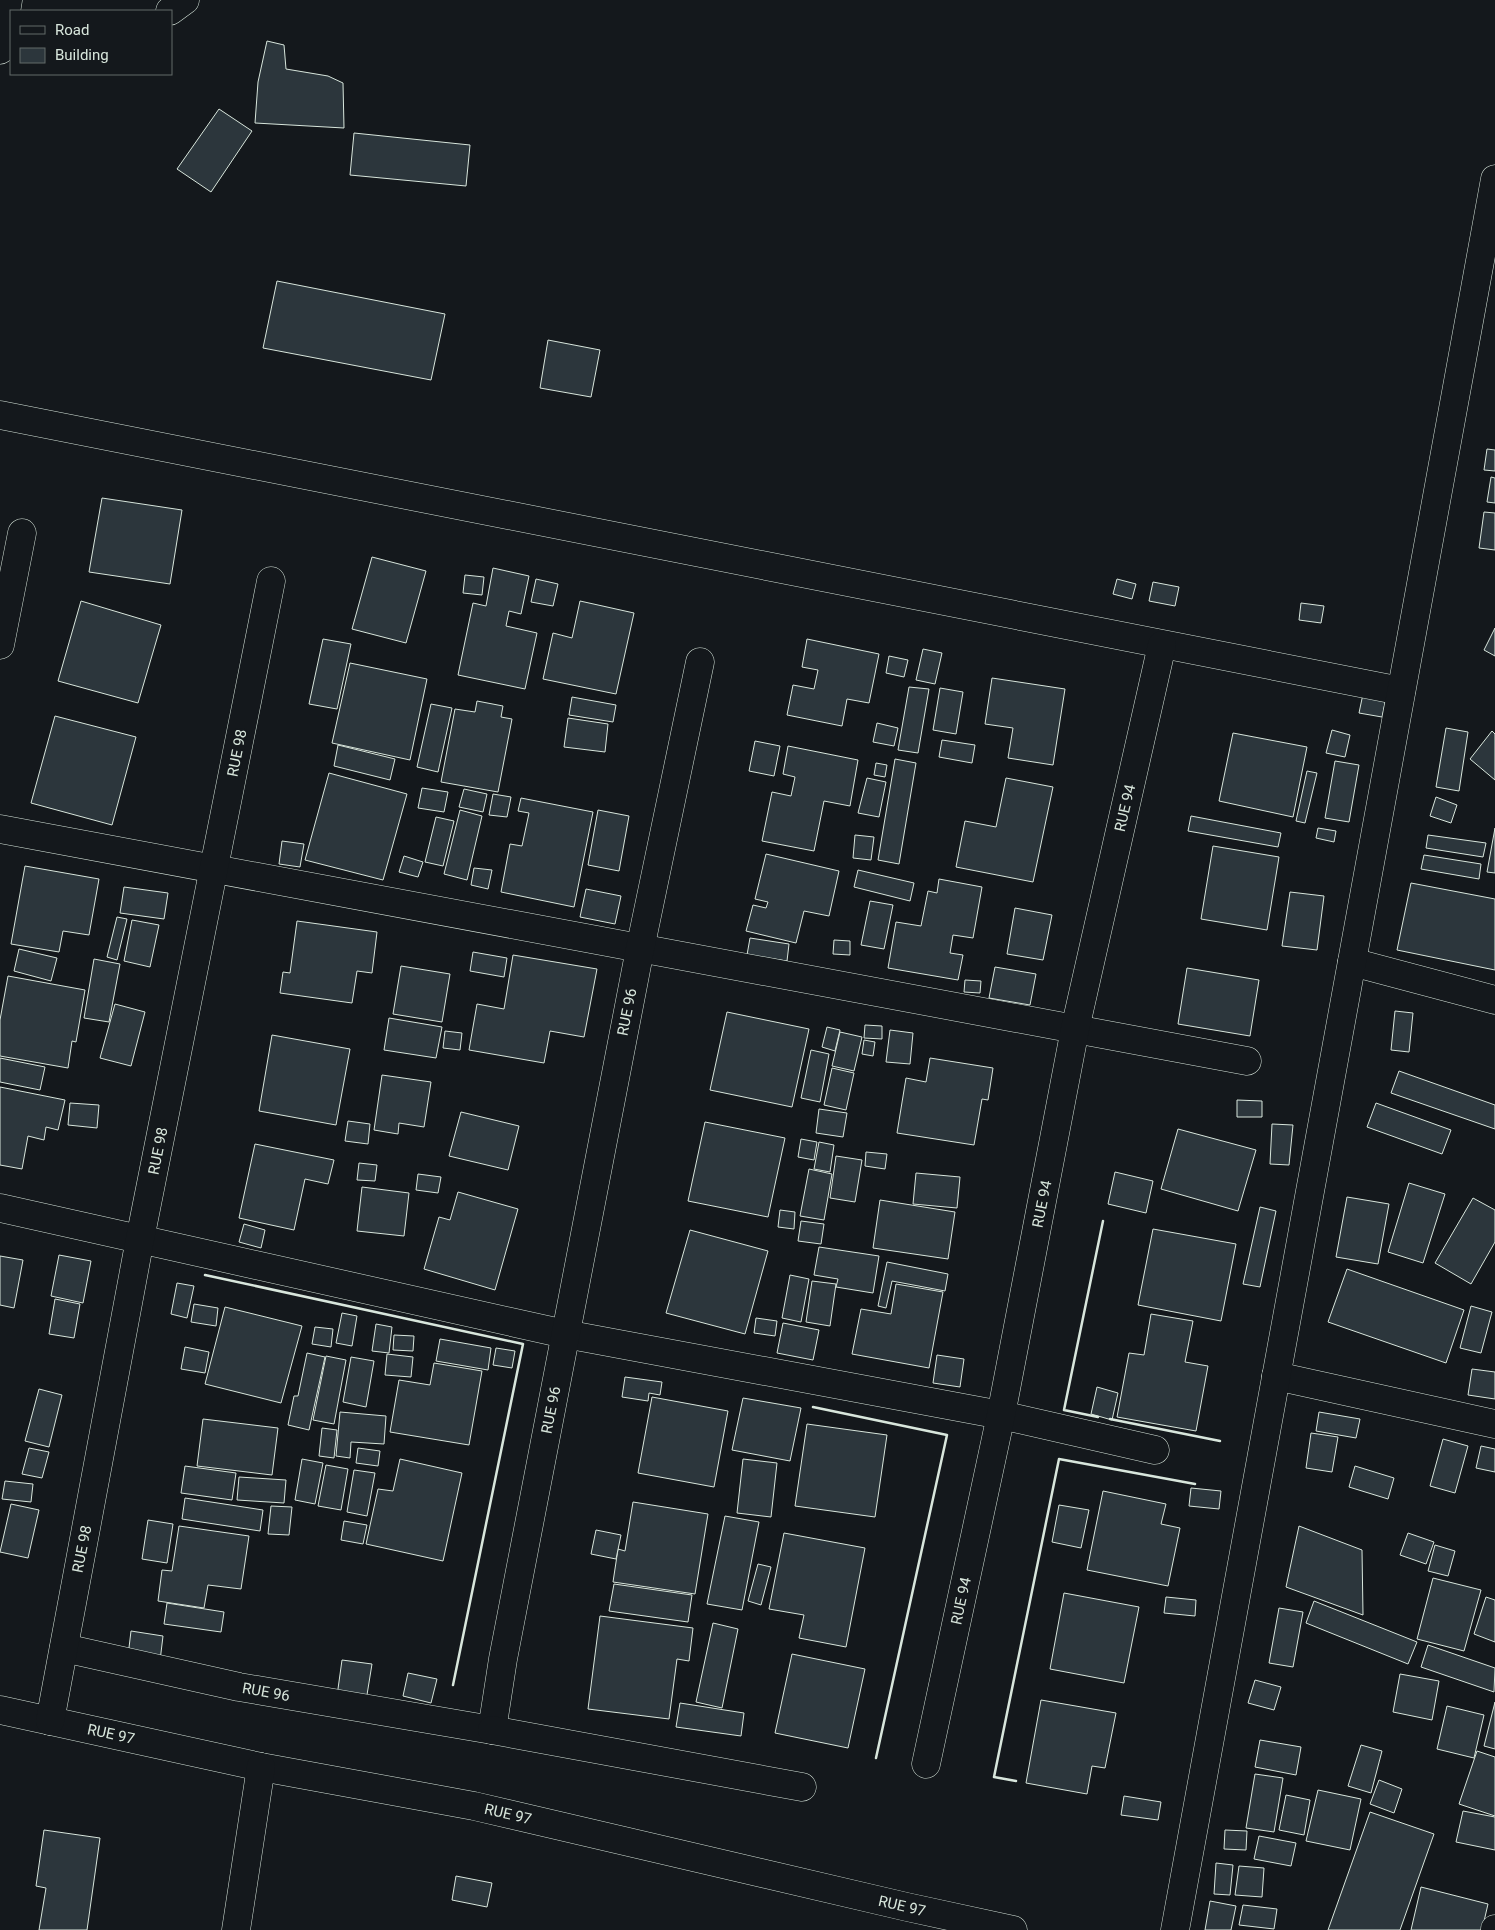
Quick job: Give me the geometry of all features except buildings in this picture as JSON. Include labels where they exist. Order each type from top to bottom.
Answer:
[{"type":"street","points":[[171,10],[186,0]]},
{"type":"street","points":[[1175,1930],[1495,179]]},
{"type":"street","points":[[0,415],[1401,691]]},
{"type":"street","points":[[0,645],[22,533]]},
{"type":"street","name":"RUE 98","points":[[50,1721],[140,1240],[271,581]]},
{"type":"street","name":"RUE 94","points":[[926,1764],[1002,1414],[1075,1029],[1162,645]]},
{"type":"street","name":"RUE 96","points":[[64,1648],[239,1687],[492,1730],[505,1649],[640,949],[700,662]]},
{"type":"street","points":[[0,828],[1247,1061]]},
{"type":"street","points":[[1352,962],[1495,1000]]},
{"type":"street","points":[[0,1208],[566,1334],[1002,1414],[1155,1450]]},
{"type":"street","points":[[1276,1376],[1495,1424]]},
{"type":"street","name":"RUE 97","points":[[0,1710],[262,1767],[474,1806],[1012,1930]]},
{"type":"street","points":[[492,1730],[802,1787]]},
{"type":"street","points":[[236,1930],[262,1767]]},
{"type":"wall","points":[[1098,1417],[1064,1410],[1103,1221]]},
{"type":"wall","points":[[205,1275],[523,1344],[453,1685]]},
{"type":"wall","points":[[813,1407],[947,1435],[876,1758]]},
{"type":"wall","points":[[1110,1419],[1220,1441]]},
{"type":"wall","points":[[1016,1781],[994,1777],[1059,1459],[1195,1484]]}]
